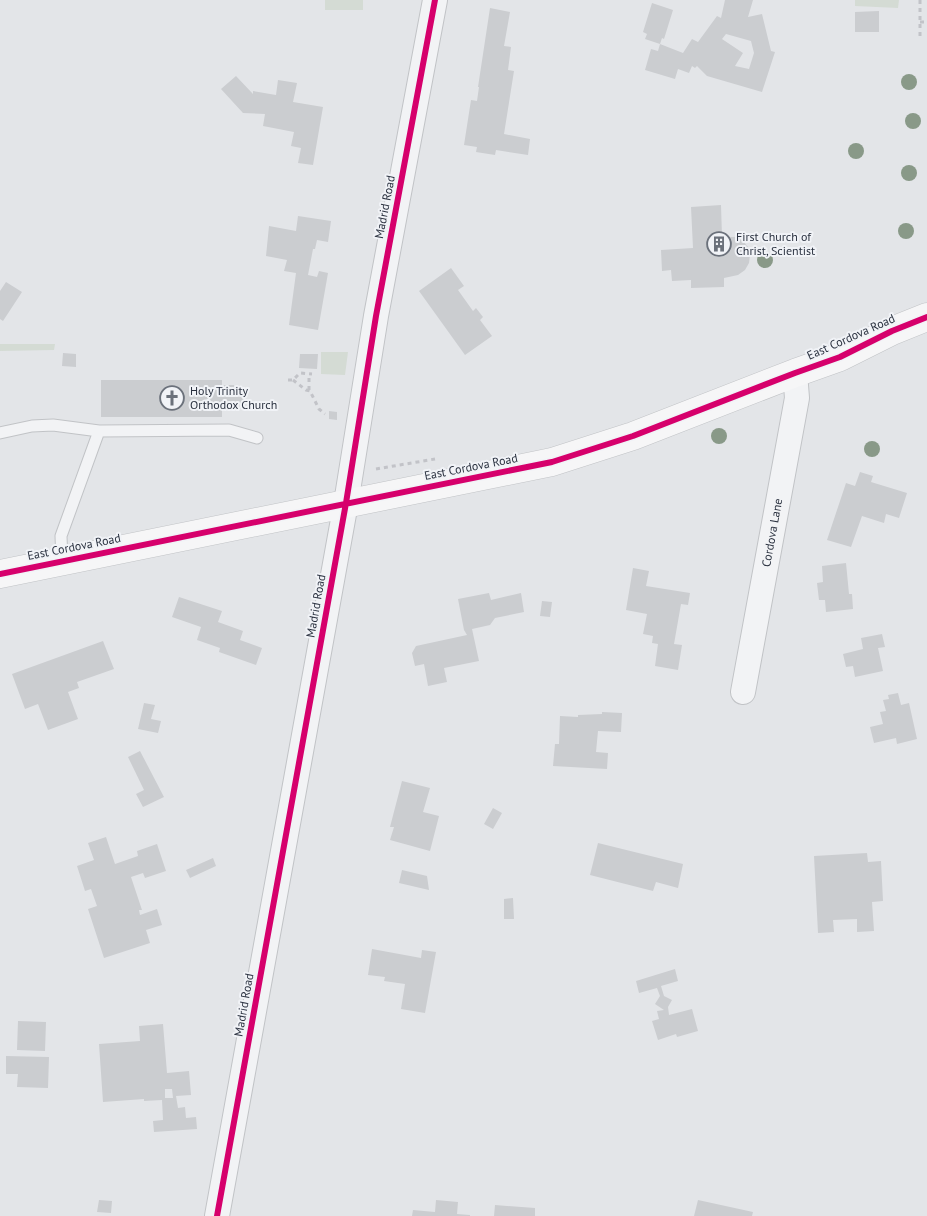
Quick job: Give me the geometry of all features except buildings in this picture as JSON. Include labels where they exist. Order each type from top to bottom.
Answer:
[{"type":"street","name":"Madrid Road","points":[[217,1216],[346,504],[376,316],[435,0]]},
{"type":"street","name":"East Cordova Road","points":[[0,574],[552,462],[632,436],[840,357],[892,331],[927,317]]},
{"type":"street","name":"Cordova Lane","points":[[743,692],[797,398],[795,373]]},
{"type":"lane","points":[[0,433],[32,426],[53,425],[99,431],[229,430],[256,438]]},
{"type":"lane","points":[[62,562],[61,536],[99,431]]},
{"type":"path","points":[[920,0],[920,40]]},
{"type":"path","points":[[920,22],[927,22]]},
{"type":"path","points":[[293,380],[300,373],[311,374],[309,390],[319,409],[326,414]]},
{"type":"path","points":[[288,380],[293,380],[306,390],[309,390]]},
{"type":"path","points":[[376,469],[442,457]]},
{"type":"shaded area","points":[[325,0],[363,0],[363,10],[325,10]]},
{"type":"shaded area","points":[[855,0],[899,0],[898,8],[855,6]]},
{"type":"shaded area","points":[[0,344],[55,344],[54,350],[0,351]]},
{"type":"shaded area","points":[[321,352],[348,352],[345,375],[321,374]]},
{"type":"cycle path","points":[[217,1216],[346,503],[376,316],[435,0]]},
{"type":"cycle path","points":[[0,574],[552,462],[633,436],[840,357],[892,331],[927,317]]},
{"type":"place","name":"First Church of Christ, Scientist","points":[[719,244]]},
{"type":"place","name":"Holy Trinity Orthodox Church","points":[[172,398]]}]
